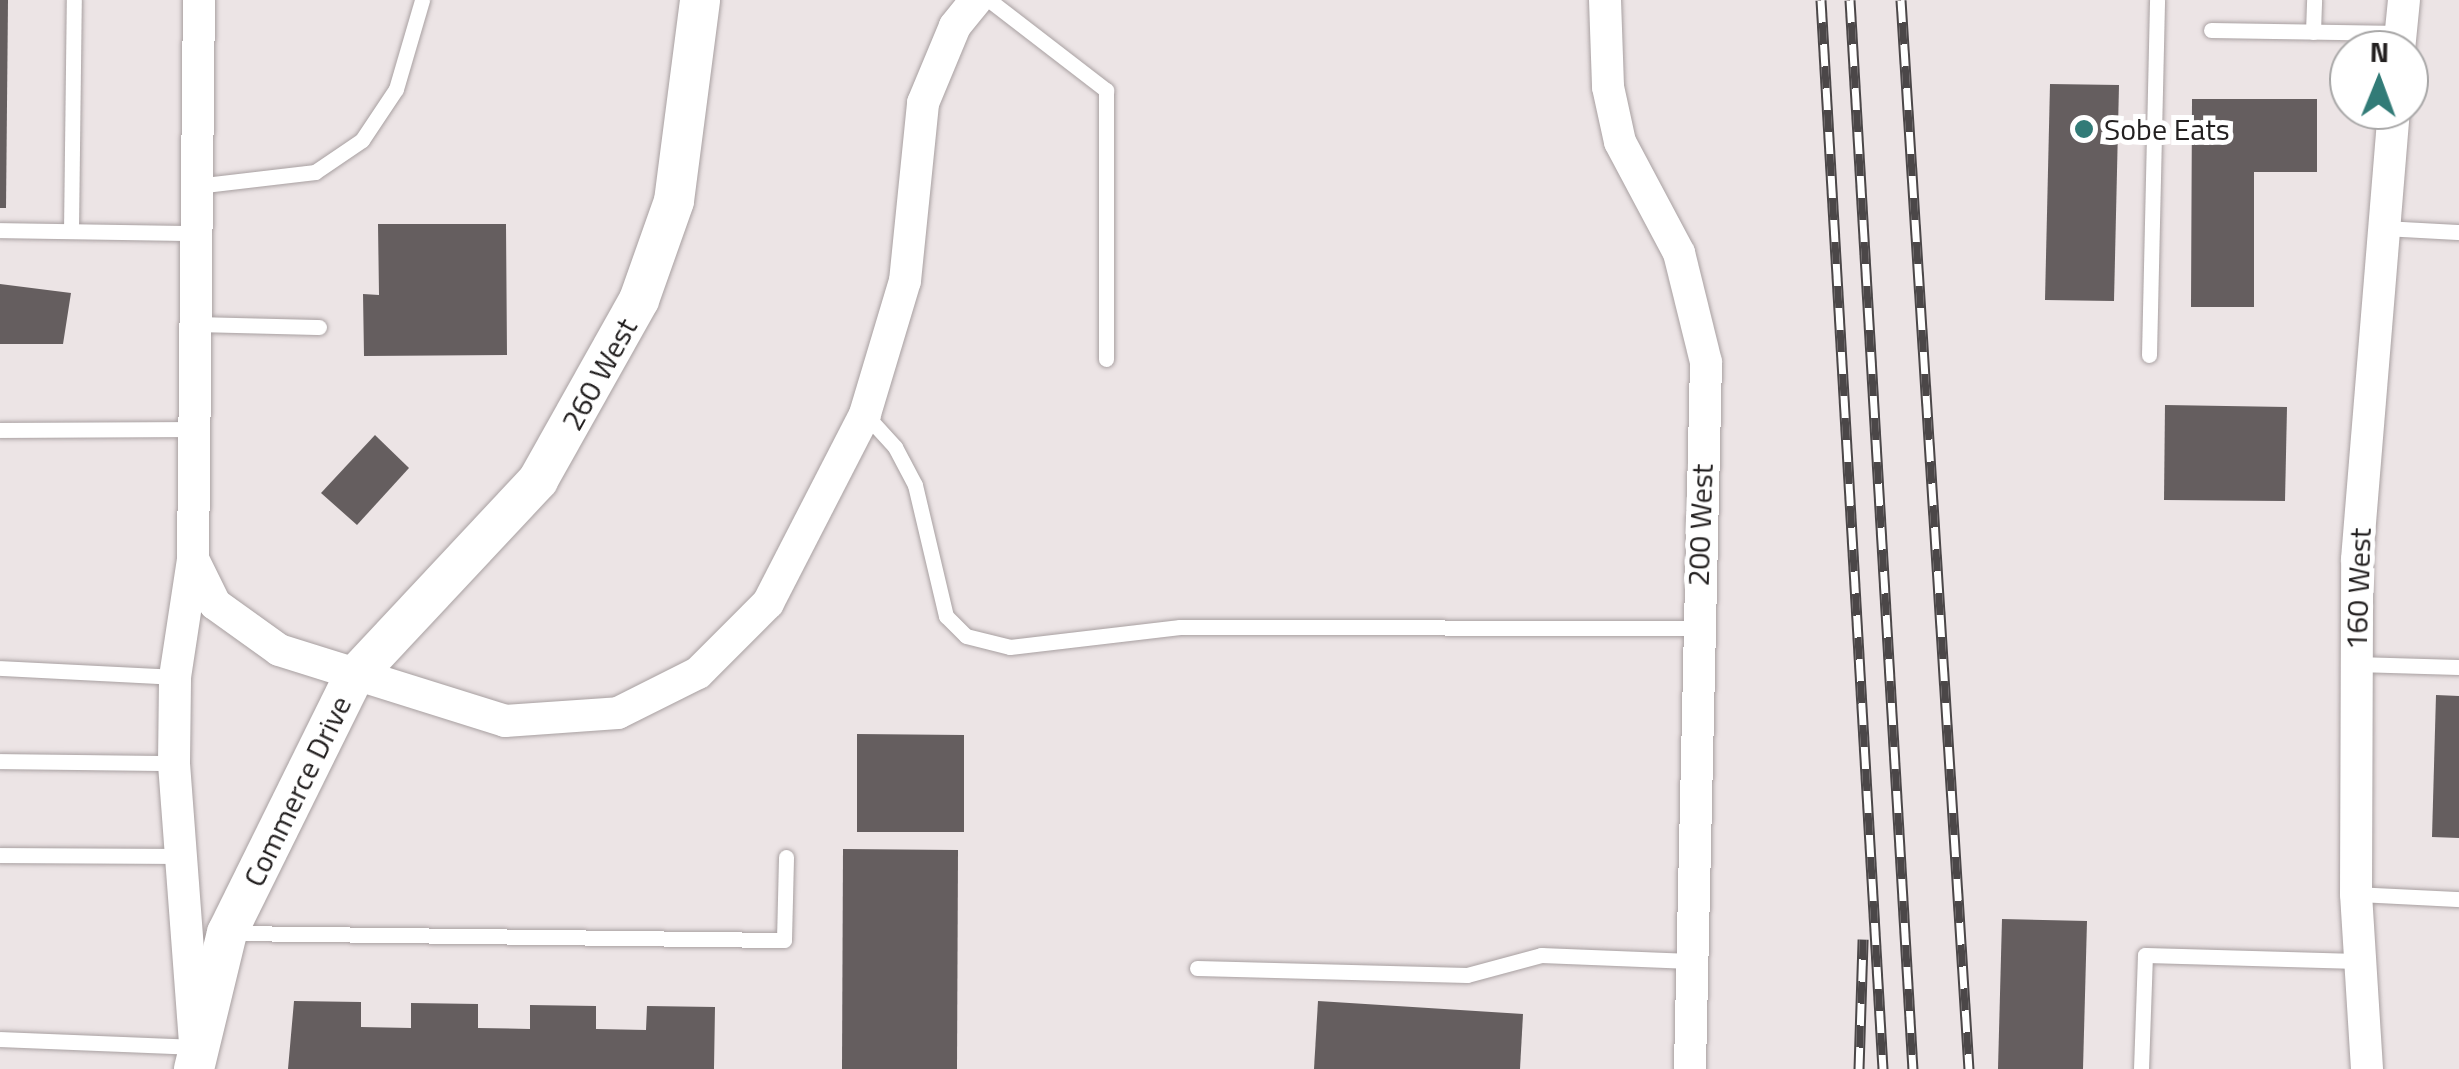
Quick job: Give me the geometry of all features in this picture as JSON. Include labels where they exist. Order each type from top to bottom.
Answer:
[{"type":"street","name":"Commerce Drive","points":[[195,1058],[175,856],[174,763],[175,677],[194,559],[198,0]]},
{"type":"street","name":"260 West","points":[[353,678],[538,480],[593,391],[639,300],[674,201],[700,0]]},
{"type":"street","points":[[353,678],[505,721],[544,724],[618,713],[659,696],[698,673],[768,603],[865,414],[905,280],[923,103],[955,26],[976,0]]},
{"type":"street","name":"200 West","points":[[1605,0],[1620,142],[1679,253],[1706,362],[1696,628],[1690,1069]]},
{"type":"street","points":[[2401,30],[2404,0]]},
{"type":"street","name":"160 West","points":[[2367,1069],[2356,894],[2355,664],[2382,228],[2392,130]]},
{"type":"street","name":"Commerce Drive","points":[[194,559],[215,604],[245,632],[353,678],[227,932],[195,1058]]},
{"type":"lane","points":[[71,231],[74,0]]},
{"type":"lane","points":[[196,186],[315,172],[362,140],[396,88],[422,0]]},
{"type":"lane","points":[[989,0],[1106,90],[1106,359]]},
{"type":"lane","points":[[2149,355],[2157,0]]},
{"type":"lane","points":[[2314,0],[2314,32]]},
{"type":"lane","points":[[2210,30],[2329,34]]},
{"type":"lane","points":[[2382,228],[2459,232]]},
{"type":"lane","points":[[0,230],[194,233]]},
{"type":"lane","points":[[193,324],[319,326]]},
{"type":"lane","points":[[865,414],[896,446],[914,485],[946,616],[966,636],[1010,647],[1180,628],[1696,628]]},
{"type":"lane","points":[[0,430],[193,429]]},
{"type":"lane","points":[[2355,664],[2459,666]]},
{"type":"lane","points":[[0,668],[175,677]]},
{"type":"lane","points":[[0,761],[174,763]]},
{"type":"lane","points":[[0,855],[175,856]]},
{"type":"lane","points":[[227,932],[784,940],[786,857]]},
{"type":"lane","points":[[2356,894],[2459,899]]},
{"type":"lane","points":[[2141,1069],[2145,955],[2359,961]]},
{"type":"lane","points":[[1197,968],[1467,974],[1541,956],[1691,961]]},
{"type":"lane","points":[[0,1040],[195,1058]]},
{"type":"building","points":[[0,0],[8,0],[6,208],[0,208]]},
{"type":"building","points":[[2050,84],[2119,85],[2114,301],[2045,300]]},
{"type":"building","points":[[2192,99],[2317,99],[2317,172],[2254,172],[2254,307],[2191,307]]},
{"type":"building","points":[[378,224],[506,224],[507,355],[364,356],[363,294],[379,295]]},
{"type":"building","points":[[0,284],[71,293],[63,344],[0,344]]},
{"type":"building","points":[[2165,405],[2287,407],[2285,501],[2164,500]]},
{"type":"building","points":[[375,435],[409,468],[357,525],[321,493]]},
{"type":"building","points":[[2436,695],[2459,696],[2459,838],[2432,837]]},
{"type":"building","points":[[857,734],[964,735],[964,832],[857,832]]},
{"type":"building","points":[[843,849],[958,850],[957,1069],[842,1069]]},
{"type":"building","points":[[2002,919],[2087,921],[2083,1069],[1998,1069]]},
{"type":"building","points":[[294,1001],[361,1002],[361,1027],[411,1028],[411,1003],[478,1004],[478,1028],[530,1029],[530,1005],[596,1006],[596,1029],[646,1030],[647,1006],[715,1007],[714,1069],[288,1069]]},
{"type":"building","points":[[1318,1001],[1523,1014],[1520,1069],[1314,1069]]},
{"type":"railway","points":[[1821,0],[1883,1069]]},
{"type":"railway","points":[[1850,0],[1913,1069]]},
{"type":"railway","points":[[1901,0],[1969,1069]]},
{"type":"railway","points":[[1859,1069],[1863,939]]},
{"type":"place","name":"Sobe Eats","points":[[2084,129]]}]
